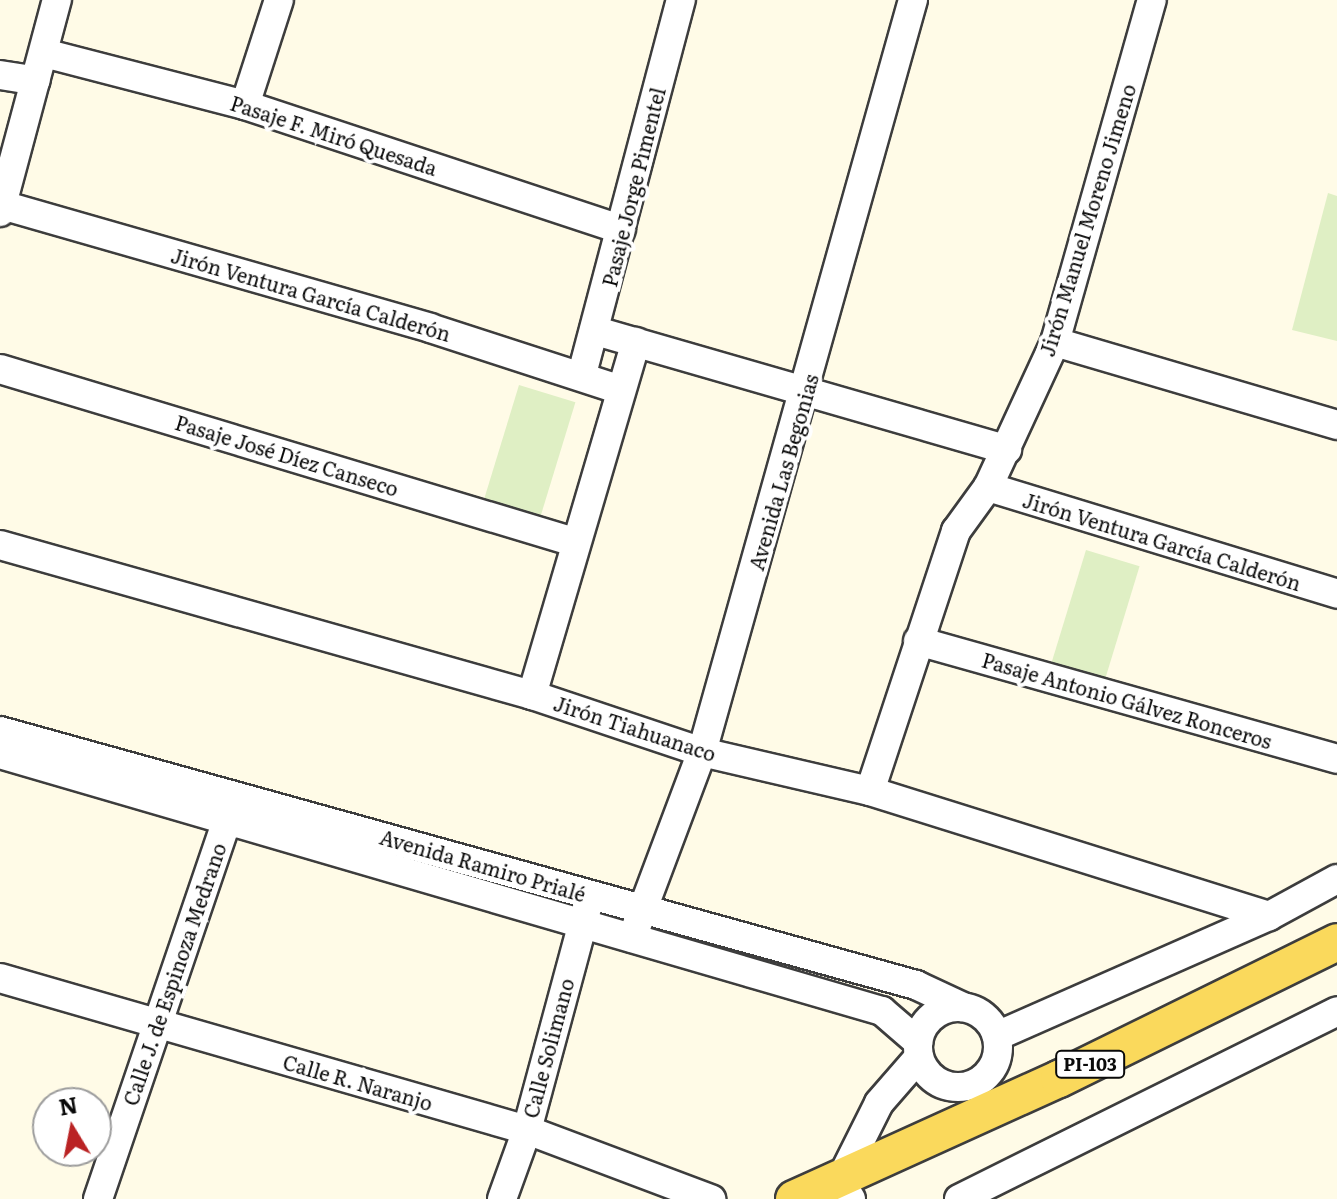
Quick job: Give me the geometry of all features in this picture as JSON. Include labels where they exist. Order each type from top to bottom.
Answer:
[{"type":"main road","name":"PI-103","points":[[794,1199],[845,1190],[957,1124],[1019,1097],[1337,942]]},
{"type":"street","points":[[1,208],[57,0]]},
{"type":"street","points":[[245,105],[279,0]]},
{"type":"street","name":"Pasaje Jorge Pimentel","points":[[582,374],[596,331],[681,0]]},
{"type":"street","name":"Avenida Las Begonias","points":[[632,938],[702,752],[807,389],[913,0]]},
{"type":"street","name":"Jirón Manuel Moreno Jimeno","points":[[870,791],[956,531],[988,487],[1055,342],[1152,0]]},
{"type":"street","name":"Pasaje F. Miró Quesada","points":[[44,53],[245,105],[621,229]]},
{"type":"street","points":[[0,75],[36,81]]},
{"type":"street","name":"Jirón Ventura García Calderón","points":[[1,208],[582,374],[618,389]]},
{"type":"street","points":[[596,331],[807,389],[1007,450]]},
{"type":"street","points":[[532,695],[618,389],[636,342]]},
{"type":"street","points":[[1055,342],[1337,425]]},
{"type":"street","name":"Pasaje José Díez Canseco","points":[[0,369],[574,542]]},
{"type":"street","name":"Jirón Ventura García Calderón","points":[[988,487],[1337,594]]},
{"type":"street","name":"Jirón Tiahuanaco","points":[[0,545],[532,695],[702,752],[870,791],[1269,916]]},
{"type":"street","name":"Pasaje Antonio Gálvez Ronceros","points":[[918,641],[1337,759]]},
{"type":"street","name":"Avenida Ramiro Prialé","points":[[0,731],[582,925],[882,1011],[918,1050]]},
{"type":"street","name":"Avenida Ramiro Prialé","points":[[0,754],[232,806],[642,908],[916,985],[963,1007]]},
{"type":"street","name":"Calle J. de Espinoza Medrano","points":[[98,1199],[232,806]]},
{"type":"street","points":[[938,1082],[953,1087],[983,1079],[997,1044],[1269,916],[1337,879]]},
{"type":"street","name":"Calle Solimano","points":[[502,1199],[527,1130],[591,896]]},
{"type":"street","name":"Calle R. Naranjo","points":[[0,978],[527,1130],[711,1199]]},
{"type":"street","points":[[845,1190],[879,1103],[918,1050],[933,1015],[963,1007],[990,1022],[1019,1097]]},
{"type":"street","points":[[959,1199],[1337,1011]]},
{"type":"street","points":[[918,1050],[938,1082],[957,1124]]},
{"type":"green space","points":[[1328,193],[1337,196],[1337,341],[1292,330]]},
{"type":"green space","points":[[519,385],[575,402],[539,522],[482,505]]},
{"type":"green space","points":[[1086,550],[1140,566],[1103,686],[1049,670]]}]
